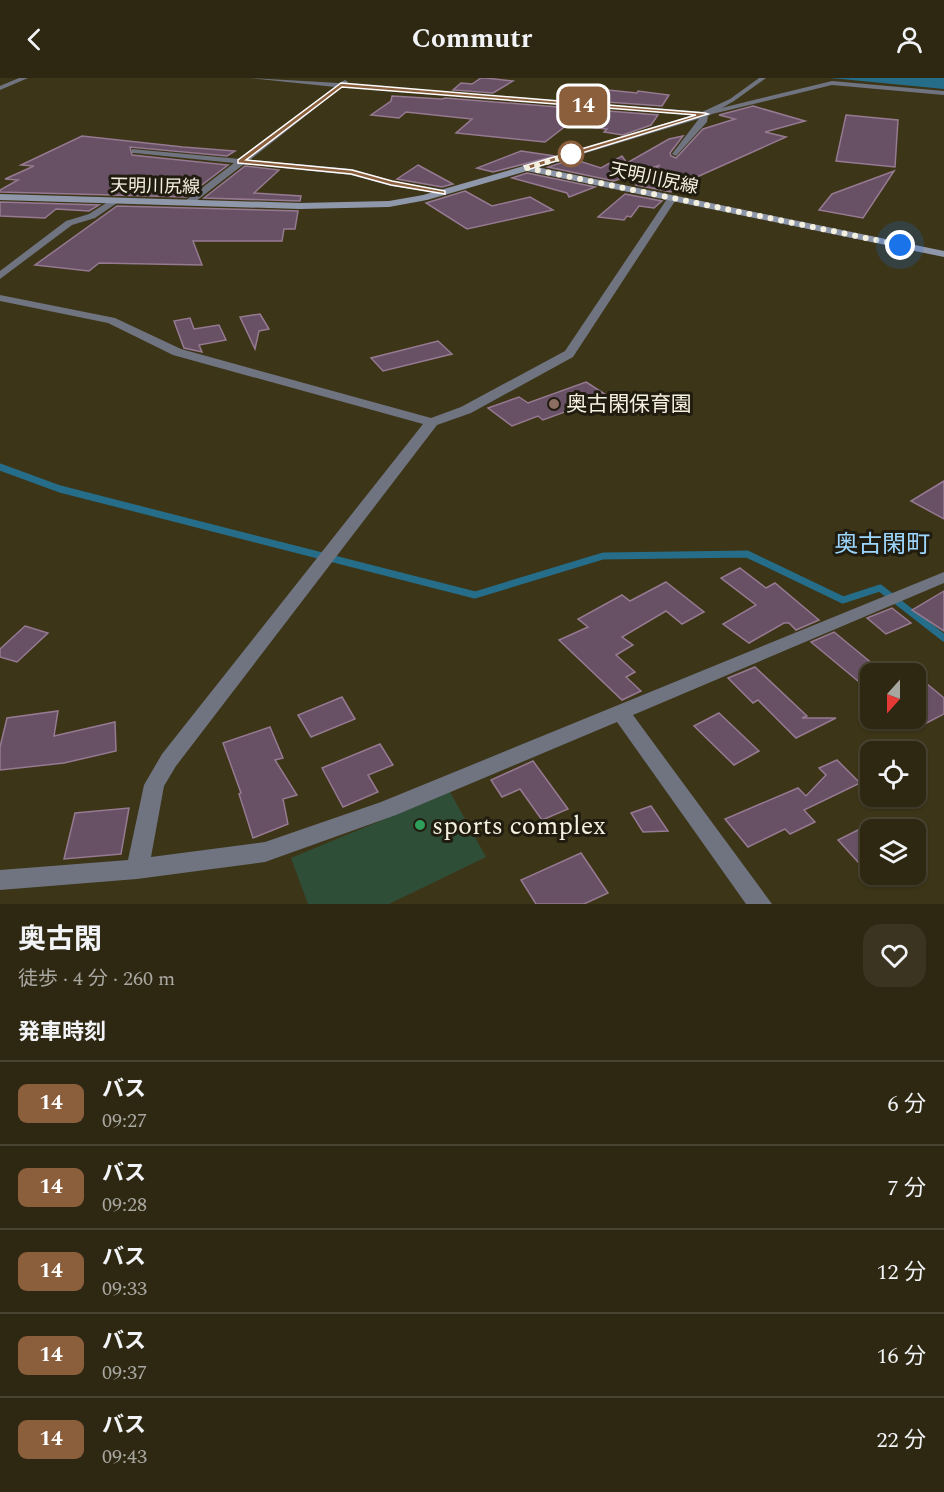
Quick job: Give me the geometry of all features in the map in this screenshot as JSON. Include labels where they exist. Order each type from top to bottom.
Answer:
[{"type":"main road","name":"天明川尻線","points":[[0,197],[300,206],[389,204],[443,192],[527,168],[944,254]]},
{"type":"street","points":[[0,88],[25,78]]},
{"type":"street","points":[[251,78],[705,114],[737,97],[763,78]]},
{"type":"street","points":[[188,203],[351,78]]},
{"type":"street","points":[[527,168],[705,114],[832,83],[944,93]]},
{"type":"street","points":[[676,154],[704,120],[705,114]]},
{"type":"street","points":[[135,151],[352,172],[391,183],[443,192]]},
{"type":"street","points":[[137,869],[154,785],[169,760],[432,422],[466,410],[569,354],[672,198]]},
{"type":"street","points":[[0,276],[69,223],[92,216],[114,201]]},
{"type":"street","points":[[0,298],[111,320],[177,352],[432,422]]},
{"type":"street","points":[[0,880],[137,869],[265,852],[388,809],[944,577]]},
{"type":"street","points":[[621,713],[760,904]]},
{"type":"green space","name":"sports complex","points":[[450,792],[486,857],[389,904],[308,904],[291,858]]},
{"type":"water","points":[[829,78],[944,78],[944,89],[841,79]]},
{"type":"building","points":[[481,78],[513,81],[493,93],[453,90],[461,83],[472,84]]},
{"type":"building","points":[[578,87],[669,95],[662,106],[564,99]]},
{"type":"building","points":[[392,96],[658,115],[651,125],[623,135],[604,132],[607,129],[567,125],[545,142],[456,133],[472,119],[406,112],[399,118],[371,115],[391,101]]},
{"type":"building","points":[[753,106],[805,121],[765,132],[786,137],[679,185],[671,192],[636,185],[660,165],[614,181],[548,167],[573,159],[601,168],[622,156],[627,163],[669,139],[683,136],[670,153],[676,158],[703,129],[735,119],[719,115]]},
{"type":"building","points":[[846,115],[898,120],[895,167],[836,161]]},
{"type":"building","points":[[82,136],[235,151],[227,156],[130,147],[132,155],[228,165],[186,197],[0,192],[18,180],[5,179],[34,166],[21,165]]},
{"type":"building","points":[[521,151],[555,156],[493,172],[477,168]]},
{"type":"building","points":[[418,165],[453,184],[442,187],[397,179]]},
{"type":"building","points":[[245,166],[279,170],[254,193],[301,196],[300,201],[204,198]]},
{"type":"building","points":[[894,171],[863,218],[819,210],[832,194]]},
{"type":"building","points":[[527,173],[595,187],[569,197],[567,193],[512,178]]},
{"type":"building","points":[[465,191],[492,206],[530,197],[553,210],[467,229],[426,203]]},
{"type":"building","points":[[625,194],[662,201],[654,208],[639,206],[631,217],[627,216],[624,220],[598,217]]},
{"type":"building","points":[[0,202],[99,205],[89,211],[56,209],[45,218],[0,216]]},
{"type":"building","points":[[117,206],[298,211],[295,229],[284,229],[282,241],[193,241],[202,265],[99,263],[89,271],[35,265]]},
{"type":"building","points":[[260,314],[269,329],[259,331],[255,349],[240,317]]},
{"type":"building","points":[[190,318],[194,329],[219,325],[226,340],[199,345],[202,352],[184,348],[174,321]]},
{"type":"building","points":[[438,341],[452,354],[383,371],[371,358]]},
{"type":"building","points":[[586,382],[608,396],[543,420],[538,416],[512,426],[488,408],[519,397],[528,403]]},
{"type":"building","points":[[944,481],[944,519],[911,501]]},
{"type":"building","points":[[740,568],[766,588],[775,583],[819,620],[796,630],[789,623],[784,623],[749,643],[723,624],[756,605],[721,578]]},
{"type":"building","points":[[666,582],[704,612],[682,624],[666,611],[622,637],[633,645],[616,655],[635,672],[626,677],[641,691],[622,700],[559,640],[588,627],[578,619],[622,595],[630,601]]},
{"type":"building","points":[[944,591],[944,631],[912,610]]},
{"type":"building","points":[[892,608],[911,623],[886,634],[867,618]]},
{"type":"building","points":[[25,626],[48,633],[17,662],[0,657],[0,649]]},
{"type":"building","points":[[834,632],[872,663],[860,663],[860,683],[811,642]]},
{"type":"building","points":[[755,667],[807,716],[802,718],[836,718],[796,738],[758,700],[753,703],[728,678]]},
{"type":"building","points":[[926,683],[944,698],[944,714],[926,723]]},
{"type":"building","points":[[342,697],[355,719],[311,737],[298,715]]},
{"type":"building","points":[[58,711],[54,736],[115,722],[116,751],[64,763],[0,770],[0,747],[7,718]]},
{"type":"building","points":[[719,713],[759,751],[734,765],[694,726]]},
{"type":"building","points":[[270,727],[283,758],[275,760],[297,795],[283,799],[288,824],[253,838],[239,794],[241,793],[223,743]]},
{"type":"building","points":[[380,744],[393,765],[368,775],[378,792],[343,807],[322,768]]},
{"type":"building","points":[[837,760],[860,783],[804,810],[815,822],[790,834],[785,829],[748,847],[725,819],[798,788],[806,796],[826,775],[819,768]]},
{"type":"building","points":[[533,761],[568,809],[542,820],[520,789],[502,797],[491,780]]},
{"type":"building","points":[[651,806],[668,831],[643,832],[631,813]]},
{"type":"building","points":[[129,808],[121,854],[64,859],[75,813]]},
{"type":"building","points":[[860,829],[860,863],[859,863],[838,840]]},
{"type":"building","points":[[581,853],[608,893],[584,904],[536,904],[521,880]]},
{"type":"waterway","points":[[0,467],[60,489],[475,595],[603,556],[747,554],[843,600],[880,588],[944,638]]},
{"type":"bus line","name":"14","points":[[443,192],[391,183],[352,172],[241,161],[341,85],[705,114],[527,168]]},
{"type":"place","name":"奥古閑保育園","points":[[554,404]]},
{"type":"place","name":"sports complex","points":[[420,825]]},
{"type":"district","name":"奥古閑町","points":[[882,544]]},
{"type":"route","points":[[571,154],[580,152],[527,168],[900,245]]}]
